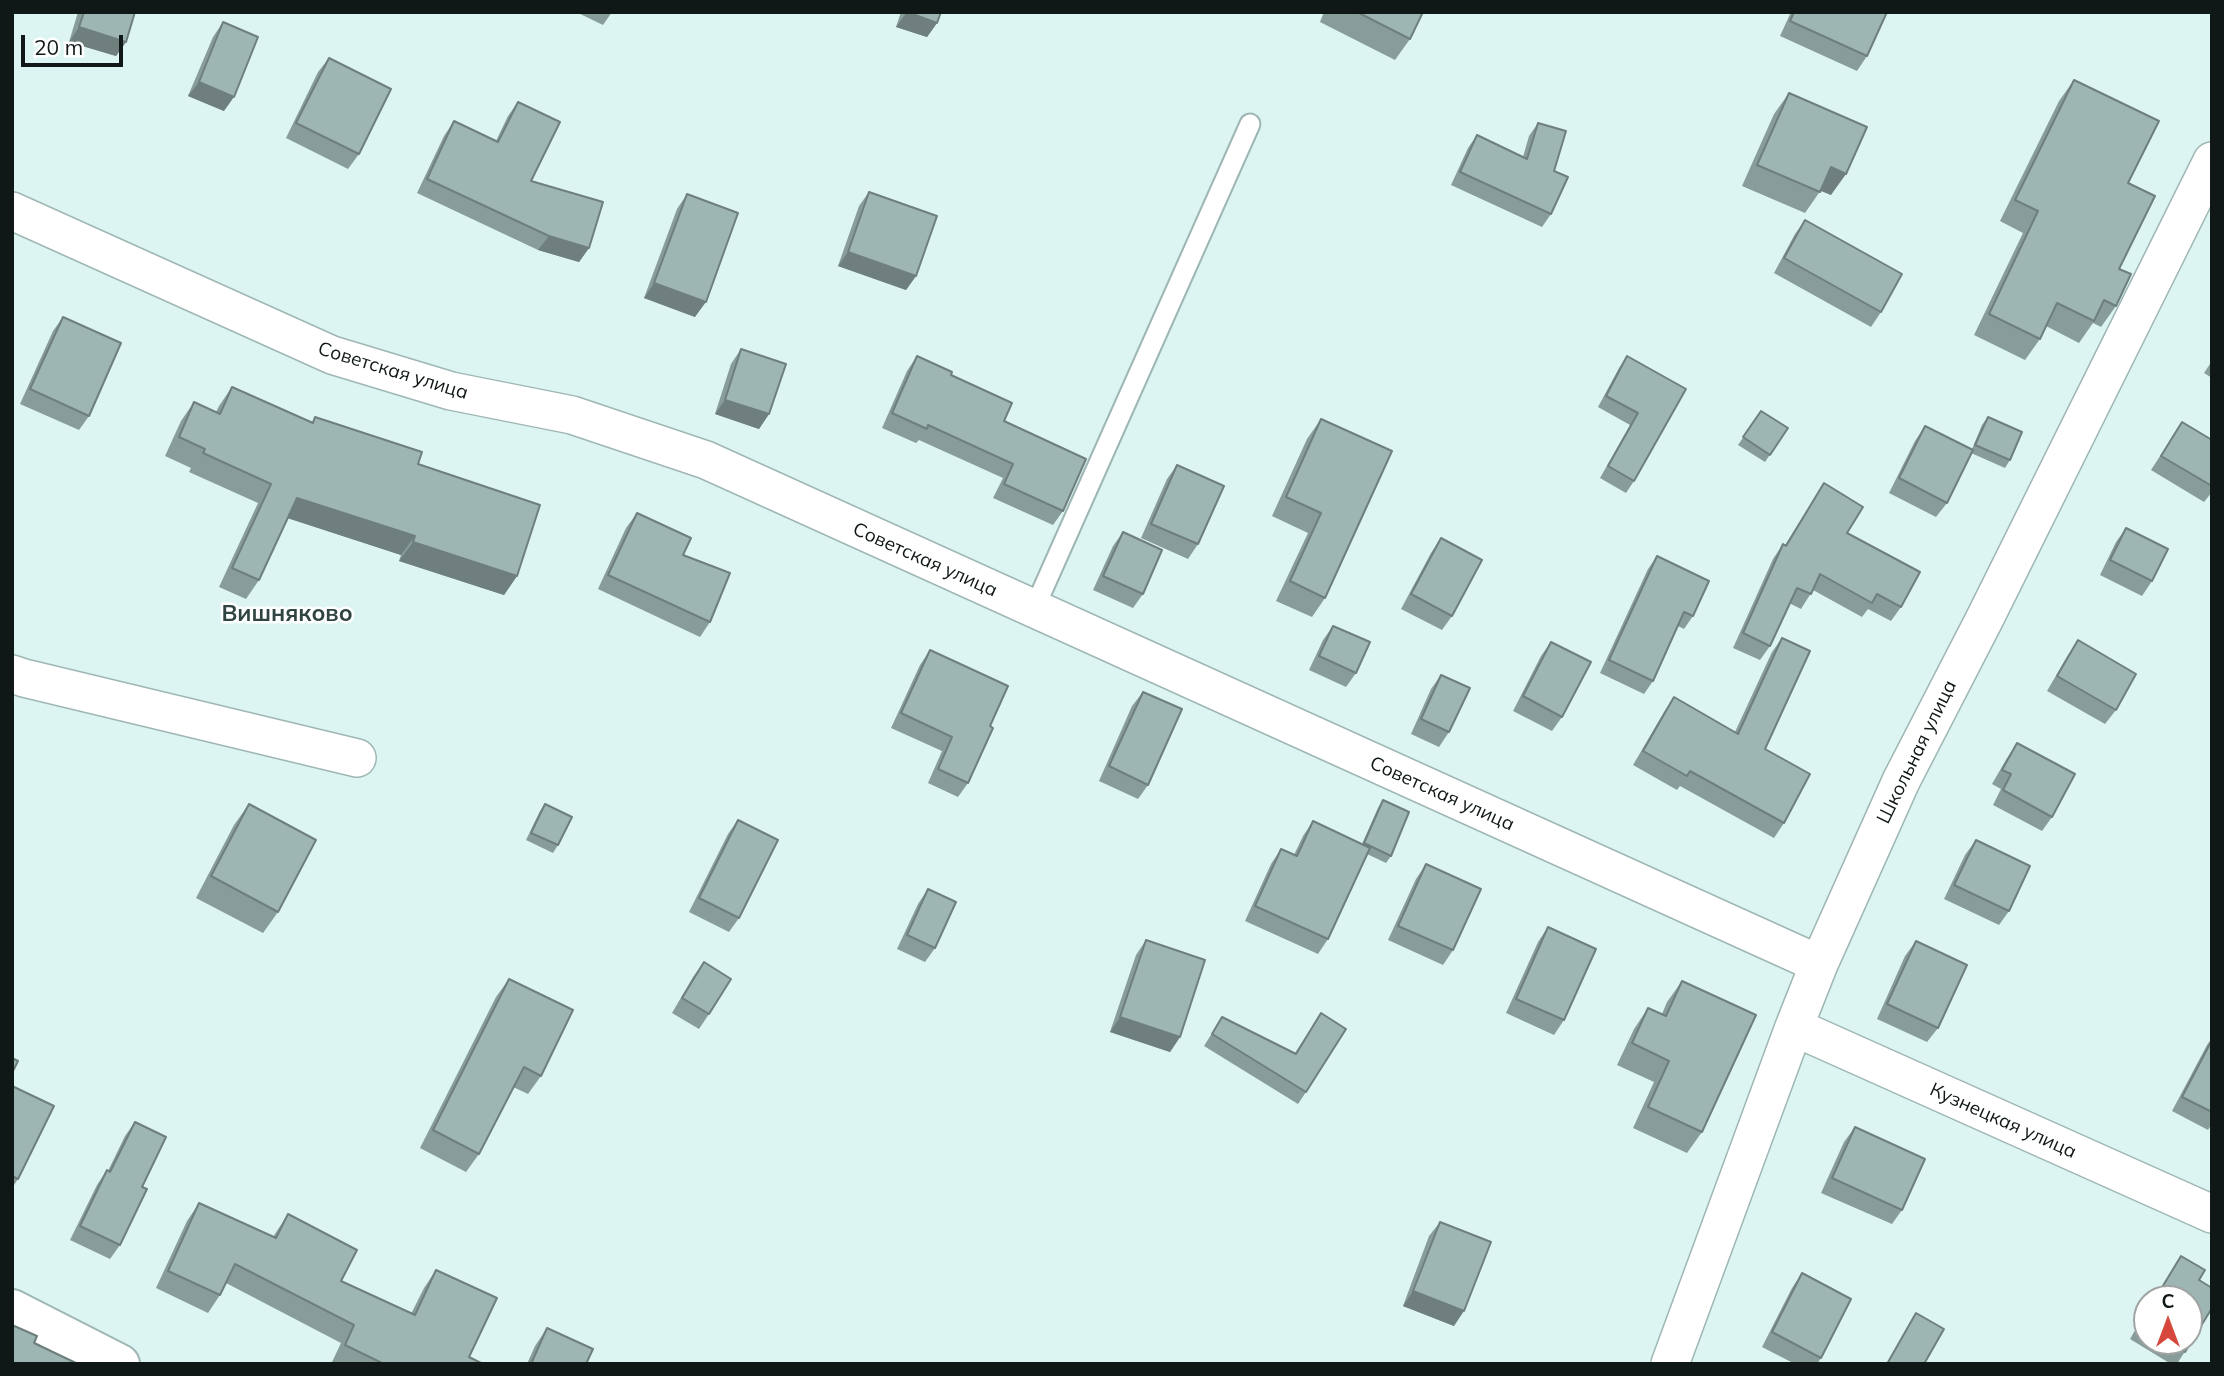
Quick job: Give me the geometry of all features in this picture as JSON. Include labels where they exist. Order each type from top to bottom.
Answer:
[{"type":"street","name":"Школьная улица","points":[[1670,1364],[1794,1027],[1819,964],[1901,781],[2212,161]]},
{"type":"street","name":"Советская улица","points":[[12,211],[332,355],[451,391],[572,415],[706,460],[1819,964]]},
{"type":"street","points":[[12,674],[357,758]]},
{"type":"street","name":"Кузнецкая улица","points":[[1794,1027],[2212,1214]]},
{"type":"street","points":[[12,1309],[120,1364]]},
{"type":"lane","points":[[1034,609],[1250,124]]},
{"type":"building","points":[[84,12],[135,12],[126,42],[79,27]]},
{"type":"building","points":[[907,12],[941,12],[937,23]]},
{"type":"building","points":[[1357,12],[1423,12],[1410,39]]},
{"type":"building","points":[[1794,12],[1887,12],[1867,56],[1790,21]]},
{"type":"building","points":[[223,22],[258,37],[234,97],[199,82]]},
{"type":"building","points":[[329,58],[391,89],[359,154],[296,123]]},
{"type":"building","points":[[2074,80],[2159,121],[2128,183],[2155,196],[2119,269],[2131,274],[2116,306],[2104,300],[2094,321],[2057,303],[2040,339],[1989,314],[2038,211],[2015,200]]},
{"type":"building","points":[[1789,93],[1867,127],[1846,174],[1831,167],[1820,192],[1757,165]]},
{"type":"building","points":[[518,102],[560,122],[531,181],[603,202],[589,248],[549,236],[427,179],[454,121],[498,142]]},
{"type":"building","points":[[1538,123],[1566,131],[1554,171],[1568,177],[1551,214],[1460,172],[1477,135],[1527,159]]},
{"type":"building","points":[[869,192],[937,216],[916,276],[848,252]]},
{"type":"building","points":[[687,194],[738,213],[706,302],[654,283]]},
{"type":"building","points":[[1805,220],[1902,274],[1881,312],[1784,258]]},
{"type":"building","points":[[63,317],[121,343],[89,416],[30,389]]},
{"type":"building","points":[[741,349],[786,364],[769,414],[725,400]]},
{"type":"building","points":[[917,356],[1012,403],[1004,421],[1086,459],[1063,511],[1004,484],[1013,464],[928,425],[927,429],[892,413]]},
{"type":"building","points":[[1627,356],[1686,389],[1634,481],[1608,466],[1638,413],[1606,396]]},
{"type":"building","points":[[232,387],[313,423],[315,417],[422,452],[418,464],[540,505],[517,576],[413,542],[415,536],[297,498],[259,580],[232,568],[271,484],[203,453],[205,449],[179,437],[194,402],[220,414]]},
{"type":"building","points":[[1761,411],[1788,428],[1770,455],[1743,437]]},
{"type":"building","points":[[1988,417],[2022,432],[2010,460],[1975,445]]},
{"type":"building","points":[[1321,419],[1392,451],[1325,598],[1290,581],[1321,513],[1286,497]]},
{"type":"building","points":[[2182,422],[2212,440],[2212,486],[2161,456]]},
{"type":"building","points":[[1925,426],[1973,450],[1947,503],[1899,478]]},
{"type":"building","points":[[1177,465],[1224,486],[1198,544],[1151,524]]},
{"type":"building","points":[[1824,483],[1863,507],[1847,533],[1920,572],[1901,607],[1877,594],[1872,603],[1820,574],[1811,594],[1797,588],[1770,646],[1743,633],[1783,544],[1786,546]]},
{"type":"building","points":[[637,513],[691,538],[683,555],[730,573],[710,622],[608,575]]},
{"type":"building","points":[[2126,528],[2168,549],[2152,581],[2110,560]]},
{"type":"building","points":[[1123,532],[1162,550],[1143,594],[1103,576]]},
{"type":"building","points":[[1441,538],[1482,560],[1452,616],[1411,594]]},
{"type":"building","points":[[1657,556],[1709,581],[1693,616],[1684,612],[1653,681],[1609,660]]},
{"type":"building","points":[[1333,626],[1370,642],[1356,673],[1319,656]]},
{"type":"building","points":[[1782,638],[1810,651],[1765,749],[1810,774],[1784,823],[1690,771],[1687,776],[1643,751],[1674,697],[1738,734]]},
{"type":"building","points":[[2078,640],[2136,674],[2116,710],[2057,676]]},
{"type":"building","points":[[1551,642],[1591,662],[1562,717],[1523,696]]},
{"type":"building","points":[[930,650],[1008,686],[990,726],[993,728],[968,783],[938,769],[952,737],[901,713]]},
{"type":"building","points":[[1441,675],[1470,688],[1449,732],[1421,719]]},
{"type":"building","points":[[1143,692],[1182,709],[1148,785],[1109,766]]},
{"type":"building","points":[[2017,743],[2075,774],[2052,817],[2003,790],[2011,774],[2002,770]]},
{"type":"building","points":[[1383,800],[1409,812],[1391,856],[1364,843]]},
{"type":"building","points":[[249,804],[316,840],[278,912],[211,876]]},
{"type":"building","points":[[545,804],[572,817],[558,845],[531,833]]},
{"type":"building","points":[[738,820],[778,840],[739,918],[699,898]]},
{"type":"building","points":[[1313,821],[1370,848],[1328,939],[1255,906],[1281,849],[1297,856]]},
{"type":"building","points":[[1976,840],[2030,866],[2009,911],[1954,885]]},
{"type":"building","points":[[1426,864],[1481,889],[1453,950],[1398,926]]},
{"type":"building","points":[[928,889],[956,902],[935,948],[907,935]]},
{"type":"building","points":[[1548,927],[1596,949],[1564,1020],[1516,999]]},
{"type":"building","points":[[1146,940],[1205,960],[1180,1037],[1120,1017]]},
{"type":"building","points":[[1916,941],[1967,965],[1938,1028],[1887,1004]]},
{"type":"building","points":[[704,962],[731,979],[709,1014],[682,998]]},
{"type":"building","points":[[509,979],[573,1010],[541,1076],[524,1067],[479,1154],[433,1130]]},
{"type":"building","points":[[1682,981],[1756,1015],[1702,1132],[1648,1107],[1669,1061],[1632,1043],[1648,1008],[1666,1016]]},
{"type":"building","points":[[1321,1013],[1346,1029],[1306,1092],[1212,1034],[1222,1017],[1296,1054]]},
{"type":"building","points":[[2212,1040],[2212,1112],[2182,1097]]},
{"type":"building","points":[[12,1058],[18,1061],[12,1073]]},
{"type":"building","points":[[12,1086],[54,1106],[18,1179],[12,1176]]},
{"type":"building","points":[[135,1122],[166,1137],[142,1187],[147,1189],[120,1245],[80,1226],[107,1170],[110,1172]]},
{"type":"building","points":[[1855,1127],[1925,1159],[1902,1210],[1832,1178]]},
{"type":"building","points":[[199,1203],[276,1238],[288,1214],[357,1250],[341,1281],[415,1315],[436,1270],[497,1298],[469,1357],[483,1364],[384,1364],[345,1345],[354,1325],[235,1264],[220,1295],[168,1271]]},
{"type":"building","points":[[1440,1222],[1491,1242],[1464,1311],[1413,1291]]},
{"type":"building","points":[[2181,1256],[2205,1270],[2199,1280],[2212,1288],[2212,1308],[2203,1323],[2203,1285],[2163,1285]]},
{"type":"building","points":[[1802,1273],[1851,1299],[1821,1358],[1772,1332]]},
{"type":"building","points":[[1916,1313],[1944,1329],[1924,1364],[1887,1364]]},
{"type":"building","points":[[12,1325],[37,1336],[34,1343],[78,1364],[12,1364]]},
{"type":"building","points":[[547,1328],[593,1349],[586,1364],[531,1364]]},
{"type":"district","name":"Вишняково","points":[[287,614]]}]
